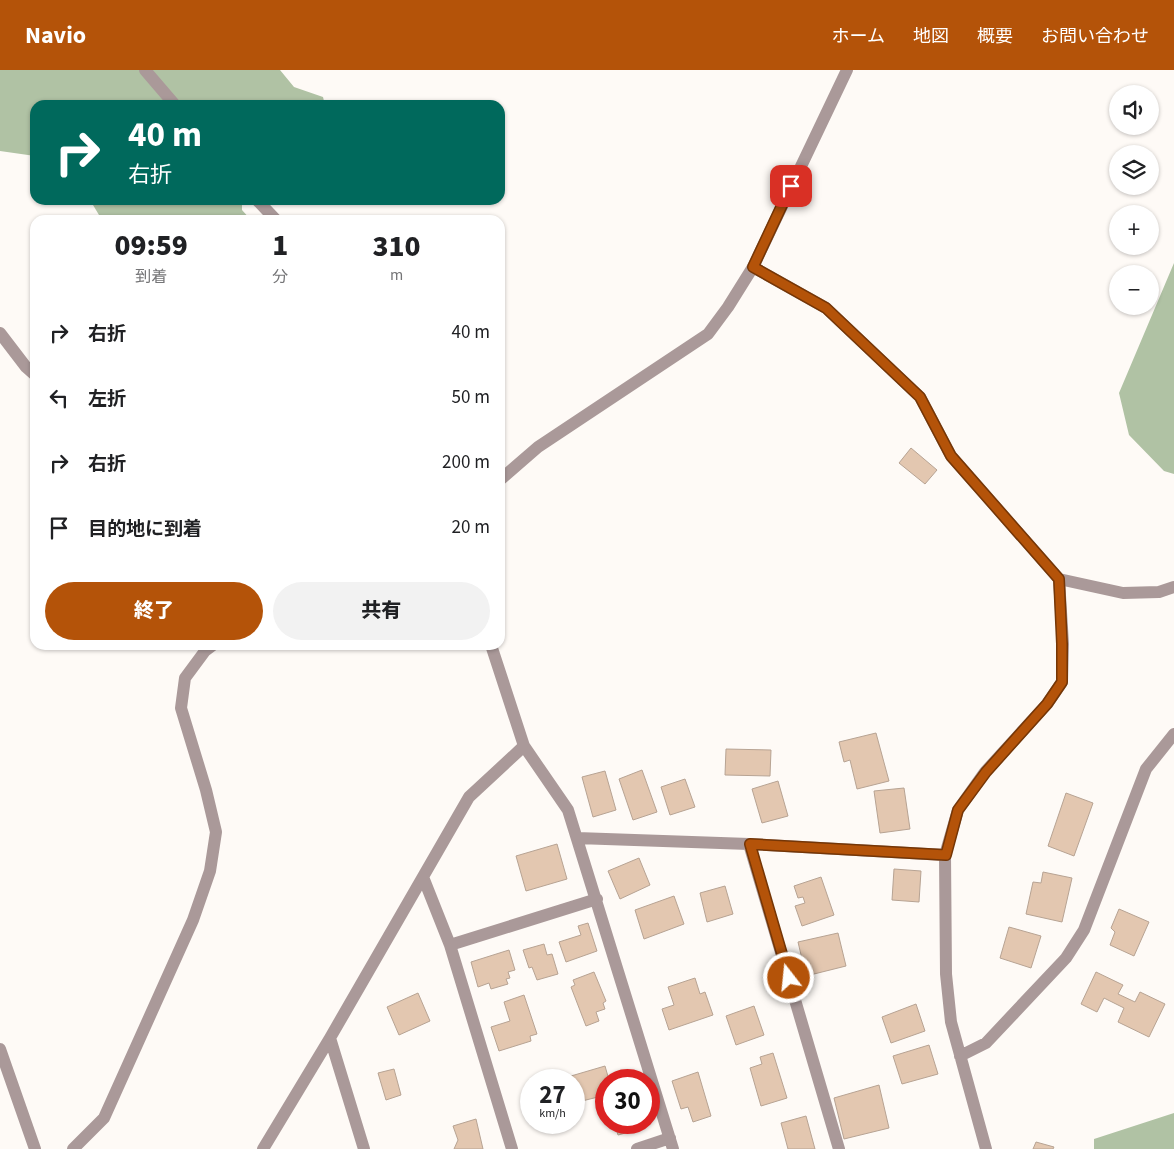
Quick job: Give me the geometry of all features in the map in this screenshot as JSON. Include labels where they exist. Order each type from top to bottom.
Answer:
[{"type":"street","points":[[145,70],[170,100]]},
{"type":"street","points":[[505,476],[538,447],[708,334],[728,307],[753,267],[848,70]]},
{"type":"street","points":[[262,205],[271,215]]},
{"type":"street","points":[[753,267],[826,308],[920,397],[951,456],[1059,579],[1123,593],[1159,592],[1174,587]]},
{"type":"street","points":[[0,333],[30,371]]},
{"type":"street","points":[[986,1149],[951,1022],[946,974],[946,855],[958,810],[986,772],[1047,704],[1062,682],[1059,579]]},
{"type":"street","points":[[73,1149],[104,1118],[193,920],[210,871],[216,832],[206,790],[181,708],[185,678],[206,650]]},
{"type":"street","points":[[493,650],[524,746],[568,810],[672,1144],[637,1149]]},
{"type":"street","points":[[960,1056],[986,1043],[1066,958],[1084,930],[1146,769],[1174,734]]},
{"type":"street","points":[[263,1149],[330,1038],[469,796],[524,746]]},
{"type":"street","points":[[577,838],[750,844],[946,855]]},
{"type":"street","points":[[750,844],[839,1149]]},
{"type":"street","points":[[423,877],[450,945],[512,1149]]},
{"type":"street","points":[[450,945],[596,899]]},
{"type":"street","points":[[330,1038],[364,1149]]},
{"type":"street","points":[[0,1049],[34,1149]]},
{"type":"green space","points":[[0,70],[280,70],[294,87],[323,97],[324,100],[30,100],[30,155],[0,151]]},
{"type":"green space","points":[[93,205],[242,205],[242,210],[246,215],[99,215]]},
{"type":"green space","points":[[1174,263],[1174,474],[1164,471],[1129,435],[1119,393],[1152,315],[1159,315],[1159,298]]},
{"type":"green space","points":[[1174,1113],[1174,1149],[1094,1149],[1094,1139]]},
{"type":"building","points":[[911,448],[937,470],[925,484],[899,463]]},
{"type":"building","points":[[876,733],[889,781],[857,789],[850,760],[844,762],[839,742]]},
{"type":"building","points":[[726,749],[771,750],[770,776],[725,775]]},
{"type":"building","points":[[642,770],[657,812],[633,820],[619,779]]},
{"type":"building","points":[[605,771],[616,810],[593,817],[582,777]]},
{"type":"building","points":[[685,779],[695,807],[670,815],[661,787]]},
{"type":"building","points":[[778,781],[788,816],[762,823],[752,789]]},
{"type":"building","points":[[904,788],[910,829],[880,833],[874,791]]},
{"type":"building","points":[[1066,793],[1093,803],[1074,856],[1048,846]]},
{"type":"building","points":[[557,844],[567,879],[526,891],[516,856]]},
{"type":"building","points":[[639,858],[650,885],[620,899],[608,871]]},
{"type":"building","points":[[894,869],[921,871],[919,902],[892,900]]},
{"type":"building","points":[[1043,872],[1072,878],[1062,922],[1026,914],[1033,882],[1041,883]]},
{"type":"building","points":[[821,877],[834,915],[802,926],[795,906],[805,903],[803,897],[798,898],[794,886]]},
{"type":"building","points":[[725,886],[733,914],[707,922],[700,893]]},
{"type":"building","points":[[674,896],[684,924],[644,939],[635,910]]},
{"type":"building","points":[[1119,909],[1149,922],[1134,956],[1110,945],[1115,932],[1111,928]]},
{"type":"building","points":[[588,923],[597,951],[566,962],[559,942],[581,935],[578,926]]},
{"type":"building","points":[[1009,927],[1041,936],[1031,968],[1000,958]]},
{"type":"building","points":[[838,933],[846,966],[806,976],[798,942]]},
{"type":"building","points":[[544,944],[547,955],[552,954],[558,974],[537,980],[532,967],[529,968],[523,950]]},
{"type":"building","points":[[509,950],[515,970],[508,972],[510,978],[506,979],[508,984],[491,989],[489,983],[478,987],[471,962]]},
{"type":"building","points":[[594,972],[606,1001],[603,1003],[605,1009],[596,1012],[599,1021],[586,1026],[571,987],[575,985],[573,980]]},
{"type":"building","points":[[1096,972],[1123,985],[1118,994],[1135,1002],[1140,992],[1165,1004],[1149,1037],[1118,1022],[1124,1008],[1104,998],[1097,1012],[1081,1004]]},
{"type":"building","points":[[695,978],[700,994],[705,992],[713,1015],[669,1030],[662,1009],[674,1005],[668,987]]},
{"type":"building","points":[[418,993],[430,1021],[399,1035],[387,1007]]},
{"type":"building","points":[[524,995],[537,1034],[530,1036],[531,1041],[499,1051],[491,1027],[510,1021],[504,1002]]},
{"type":"building","points":[[916,1004],[925,1031],[891,1043],[882,1017]]},
{"type":"building","points":[[754,1006],[764,1035],[736,1045],[726,1016]]},
{"type":"building","points":[[929,1045],[938,1074],[902,1084],[893,1056]]},
{"type":"building","points":[[773,1053],[787,1098],[761,1106],[750,1068],[762,1064],[760,1057]]},
{"type":"building","points":[[605,1066],[606,1069],[595,1069],[595,1098],[585,1100],[585,1072]]},
{"type":"building","points":[[394,1069],[401,1095],[386,1100],[378,1073]]},
{"type":"building","points":[[698,1072],[711,1116],[693,1122],[688,1107],[681,1109],[672,1081]]},
{"type":"building","points":[[879,1085],[889,1128],[844,1139],[834,1098]]},
{"type":"building","points":[[806,1116],[815,1149],[788,1149],[781,1123]]},
{"type":"building","points":[[476,1119],[483,1149],[454,1149],[458,1140],[453,1126]]},
{"type":"building","points":[[1036,1142],[1054,1147],[1053,1149],[1033,1149]]},
{"type":"route","points":[[789,978],[750,844],[946,855],[958,810],[986,772],[1047,704],[1062,682],[1059,579],[951,456],[920,397],[826,308],[753,267],[791,186]]}]
